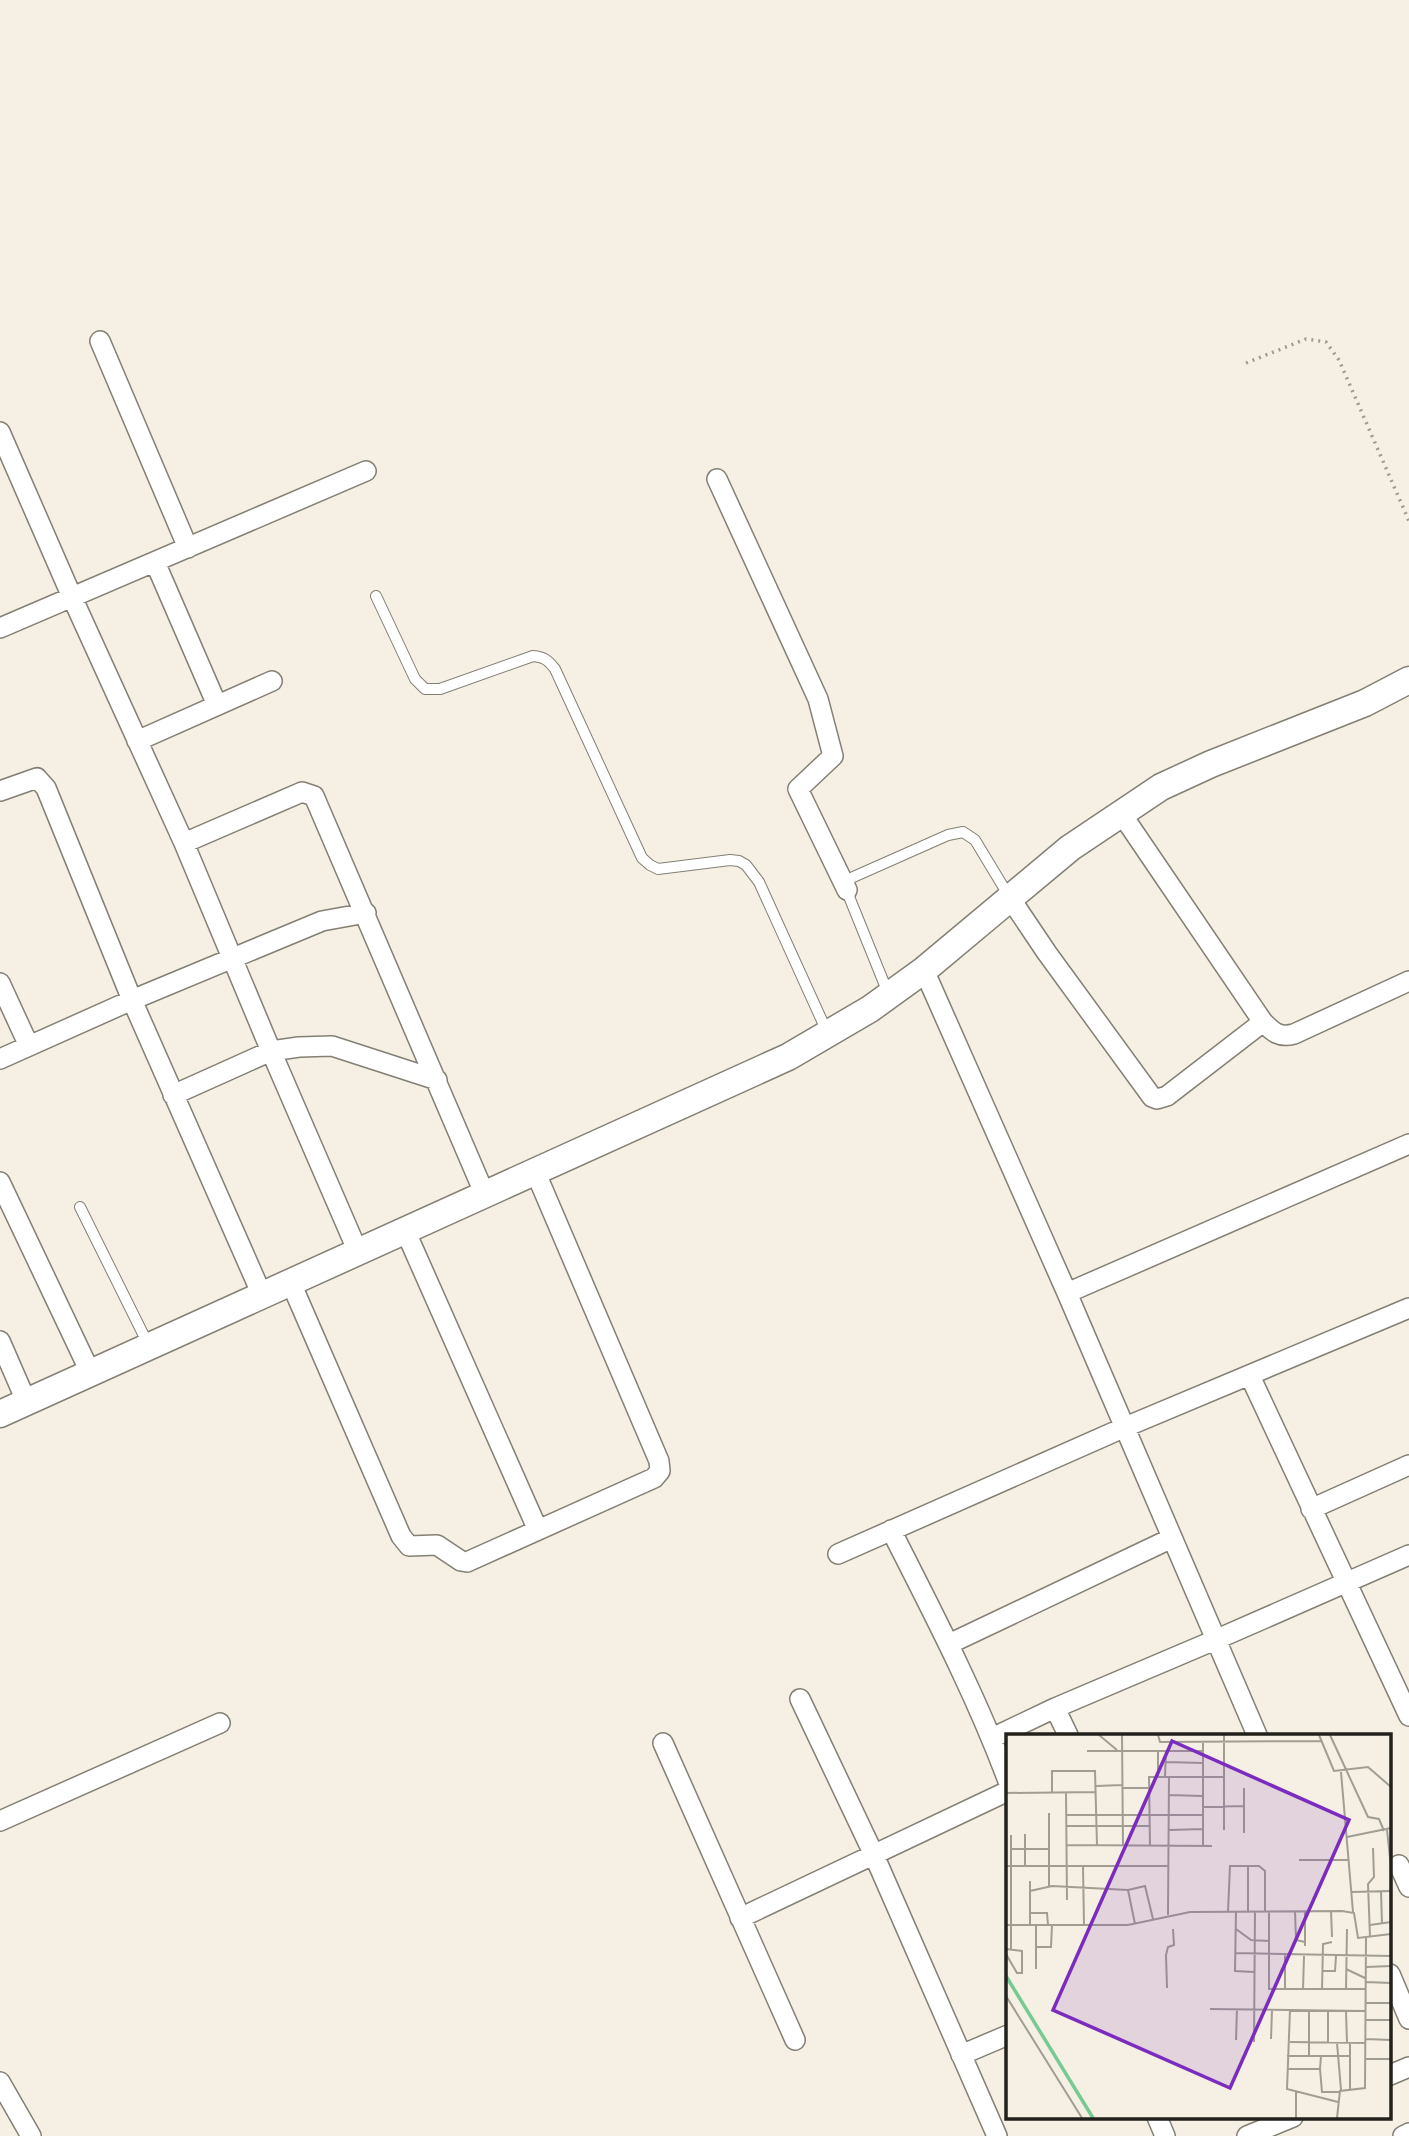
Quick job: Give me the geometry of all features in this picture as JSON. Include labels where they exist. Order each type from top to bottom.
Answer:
[{"type":"street","points":[[100,341],[188,548]]},
{"type":"street","points":[[0,432],[184,844],[358,1252]]},
{"type":"street","points":[[0,628],[366,471]]},
{"type":"street","points":[[716,479],[818,699],[833,756],[799,789],[847,890]]},
{"type":"street","points":[[155,562],[217,705]]},
{"type":"street","points":[[0,1414],[788,1057],[889,995],[1070,848],[1161,787],[1211,764],[1365,703],[1409,680]]},
{"type":"street","points":[[138,741],[272,681]]},
{"type":"street","points":[[0,792],[32,779],[37,778],[43,782],[132,1000],[262,1295]]},
{"type":"street","points":[[184,844],[302,792],[310,793],[318,802],[485,1195]]},
{"type":"street","points":[[1121,813],[1263,1022],[1273,1032],[1286,1036],[1409,981]]},
{"type":"street","points":[[1010,898],[1152,1097],[1157,1099],[1167,1096],[1263,1022]]},
{"type":"street","points":[[0,1059],[132,1000],[322,921],[366,913]]},
{"type":"street","points":[[923,970],[1067,1293],[1257,1734]]},
{"type":"street","points":[[0,984],[29,1046]]},
{"type":"street","points":[[173,1096],[271,1051],[332,1046],[437,1080]]},
{"type":"street","points":[[1067,1293],[1409,1144]]},
{"type":"street","points":[[291,1283],[409,1546],[436,1545],[467,1562],[537,1528],[654,1478],[661,1467],[535,1171]]},
{"type":"street","points":[[0,1182],[91,1374]]},
{"type":"street","points":[[405,1230],[537,1528]]},
{"type":"street","points":[[838,1554],[1123,1428],[1409,1308]]},
{"type":"street","points":[[0,1341],[27,1403]]},
{"type":"street","points":[[1250,1376],[1409,1716]]},
{"type":"street","points":[[1311,1509],[1409,1465]]},
{"type":"street","points":[[891,1530],[950,1644],[1006,1776]]},
{"type":"street","points":[[950,1644],[1172,1538]]},
{"type":"street","points":[[992,1738],[1055,1708],[1409,1555]]},
{"type":"street","points":[[800,1699],[874,1855],[997,2136]]},
{"type":"street","points":[[1055,1708],[1068,1734]]},
{"type":"street","points":[[0,1821],[220,1723]]},
{"type":"street","points":[[663,1743],[795,2040]]},
{"type":"street","points":[[740,1918],[1006,1792]]},
{"type":"street","points":[[1399,1865],[1409,1887]]},
{"type":"street","points":[[1392,1981],[1409,2019]]},
{"type":"street","points":[[961,2055],[1006,2036]]},
{"type":"street","points":[[1392,2074],[1409,2067]]},
{"type":"street","points":[[0,2082],[31,2136]]},
{"type":"street","points":[[1157,2118],[1165,2136]]},
{"type":"street","points":[[1247,2136],[1291,2118]]},
{"type":"street","points":[[1402,2136],[1409,2133]]},
{"type":"lane","points":[[376,596],[415,679],[425,689],[440,689],[518,659],[533,656],[543,657],[550,662],[642,858],[658,869],[730,860],[746,865],[759,882],[828,1034]]},
{"type":"lane","points":[[889,995],[847,890],[849,881],[856,874],[957,832],[963,832],[975,840],[1010,898]]},
{"type":"lane","points":[[80,1207],[149,1347]]},
{"type":"path","points":[[1246,363],[1299,341],[1317,339],[1326,342],[1339,360],[1409,521]]}]
